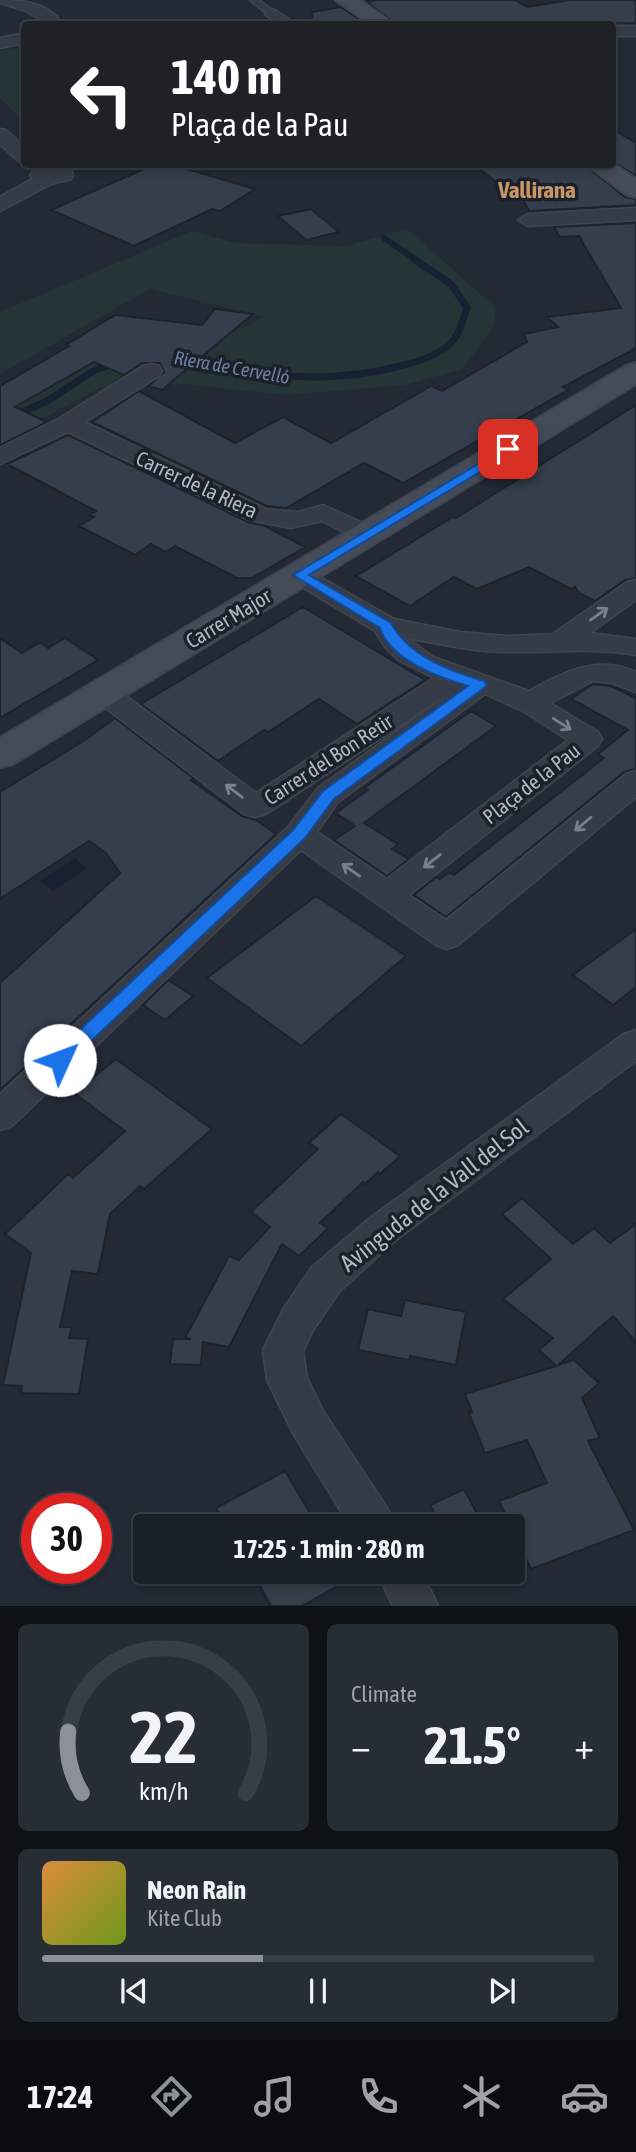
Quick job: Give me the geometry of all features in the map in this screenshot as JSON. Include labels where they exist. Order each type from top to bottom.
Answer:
[{"type":"street","points":[[5,0],[32,8],[50,18],[49,21]]},
{"type":"street","points":[[346,0],[378,21]]},
{"type":"street","points":[[273,14],[284,21]]},
{"type":"street","points":[[616,31],[636,31]]},
{"type":"street","points":[[0,43],[21,39]]},
{"type":"street","points":[[0,134],[21,154]]},
{"type":"street","points":[[0,205],[40,171],[60,178],[64,171],[74,168]]},
{"type":"street","points":[[604,168],[636,190]]},
{"type":"street","points":[[528,220],[636,214]]},
{"type":"street","points":[[0,457],[68,423],[151,371]]},
{"type":"street","name":"Carrer Major","points":[[0,755],[636,372]]},
{"type":"street","name":"Carrer de la Riera","points":[[68,423],[258,515],[290,522],[303,521],[323,512],[367,534]]},
{"type":"street","points":[[299,575],[386,626],[460,640],[507,644],[603,641],[636,647]]},
{"type":"street","points":[[561,641],[636,588]]},
{"type":"street","name":"Plaça de la Pau","points":[[386,626],[390,637],[409,654],[467,681],[511,694],[588,739],[388,895]]},
{"type":"street","points":[[529,703],[591,670],[622,675],[636,683]]},
{"type":"street","points":[[0,1116],[299,834],[328,795],[467,681]]},
{"type":"street","name":"Carrer del Bon Retir","points":[[104,693],[254,807],[467,681]]},
{"type":"street","points":[[299,834],[447,937],[636,780]]},
{"type":"street","name":"Avinguda de la Vall del Sol","points":[[366,1514],[308,1422],[287,1380],[283,1350],[298,1320],[325,1280],[383,1228],[636,1044]]},
{"type":"street","points":[[405,1584],[416,1606]]},
{"type":"lane","points":[[254,0],[273,14]]},
{"type":"shaded area","points":[[21,47],[21,119],[0,98],[0,51]]},
{"type":"shaded area","points":[[407,229],[495,307],[494,325],[463,369],[406,385],[284,395],[184,384],[102,387],[0,441],[0,414],[76,370],[150,343],[197,349],[265,317],[150,289],[0,374],[0,312],[192,231],[235,243],[346,246]]},
{"type":"water","points":[[75,858],[87,868],[53,891],[40,881]]},
{"type":"building","points":[[515,0],[527,7],[570,0],[636,0],[636,23],[391,21],[367,2]]},
{"type":"building","points":[[341,7],[362,21],[313,21],[312,12]]},
{"type":"building","points":[[616,131],[636,143],[636,176],[616,164]]},
{"type":"building","points":[[146,168],[184,168],[255,189],[220,211],[212,209],[134,246],[51,210]]},
{"type":"building","points":[[477,168],[589,168],[625,197],[636,199],[636,205],[529,211],[517,188],[506,189]]},
{"type":"building","points":[[311,209],[339,232],[306,240],[278,216]]},
{"type":"building","points":[[636,223],[636,348],[563,387],[568,390],[403,483],[364,463],[286,508],[267,506],[92,422],[139,391],[235,443],[283,417],[331,443],[431,386],[442,391],[527,342],[524,334],[558,327],[547,317],[621,308],[579,236],[560,237],[554,227]]},
{"type":"building","points":[[215,309],[253,314],[162,390],[149,386],[164,372],[160,363],[142,363],[124,375],[94,362],[15,407],[47,422],[0,445],[0,386],[69,346],[66,345],[115,315],[202,325]]},
{"type":"building","points":[[636,405],[636,578],[625,580],[595,601],[579,593],[575,587],[571,589],[529,567],[477,589],[454,577],[410,606],[356,576],[453,517],[456,518]]},
{"type":"building","points":[[68,435],[305,547],[252,578],[237,578],[175,546],[166,552],[151,544],[135,555],[79,526],[94,517],[89,515],[96,511],[7,464]]},
{"type":"building","points":[[303,607],[425,680],[357,724],[319,699],[268,732],[264,730],[218,761],[141,704]]},
{"type":"building","points":[[0,638],[22,653],[40,642],[48,648],[65,638],[98,660],[0,718]]},
{"type":"building","points":[[593,684],[611,686],[636,698],[636,769],[624,772],[446,917],[414,895],[436,877],[440,879],[449,872],[454,875],[604,758],[598,754],[628,730],[571,699]]},
{"type":"building","points":[[471,711],[496,726],[364,823],[398,844],[392,849],[409,859],[387,876],[334,840],[355,826],[336,813],[368,790],[364,788]]},
{"type":"building","points":[[115,718],[193,778],[191,780],[242,816],[256,820],[276,834],[0,1090],[0,983],[120,873],[106,853],[89,841],[0,899],[0,792],[85,740]]},
{"type":"building","points":[[316,896],[406,956],[301,1046],[207,978]]},
{"type":"building","points":[[636,929],[636,987],[613,1005],[573,975]]},
{"type":"building","points":[[168,980],[193,996],[165,1020],[143,1005]]},
{"type":"building","points":[[116,1059],[212,1129],[144,1189],[140,1186],[110,1214],[98,1274],[72,1271],[60,1327],[72,1327],[69,1338],[88,1339],[79,1394],[21,1393],[22,1386],[3,1385],[31,1253],[5,1234],[68,1174],[73,1178],[125,1131],[74,1093]]},
{"type":"building","points":[[341,1114],[400,1156],[380,1174],[378,1172],[365,1184],[363,1182],[320,1223],[328,1228],[299,1256],[282,1244],[229,1347],[203,1342],[201,1365],[170,1364],[173,1339],[191,1339],[185,1338],[229,1256],[239,1260],[270,1227],[251,1212],[318,1149],[309,1143]]},
{"type":"building","points":[[522,1198],[573,1244],[594,1228],[610,1243],[636,1224],[636,1342],[613,1316],[558,1365],[574,1360],[599,1383],[582,1398],[600,1438],[588,1441],[634,1530],[531,1569],[525,1556],[525,1514],[505,1514],[499,1501],[547,1483],[527,1440],[485,1453],[469,1413],[472,1412],[465,1394],[556,1366],[539,1350],[553,1338],[503,1299],[551,1259],[502,1214]]},
{"type":"building","points":[[405,1300],[466,1312],[456,1365],[410,1356],[409,1360],[358,1350],[368,1309],[401,1316]]},
{"type":"building","points":[[285,1471],[311,1514],[219,1514],[216,1508]]},
{"type":"building","points":[[464,1489],[477,1514],[435,1514],[430,1505]]},
{"type":"building","points":[[259,1584],[341,1584],[302,1606],[271,1606]]},
{"type":"waterway","name":"Riera de Cervelló","points":[[384,238],[418,261]]},
{"type":"waterway","name":"Riera de Cervelló","points":[[187,357],[241,370],[322,377],[377,371],[430,357],[442,351],[455,338],[467,308],[451,284],[415,260]]},
{"type":"waterway","name":"Riera de Cervelló","points":[[0,422],[47,401],[95,370],[117,363]]},
{"type":"district","name":"Vallirana","points":[[537,190]]},
{"type":"route","points":[[60,1060],[299,834],[328,795],[479,685],[454,677],[409,654],[390,637],[386,626],[299,575],[508,449]]}]
